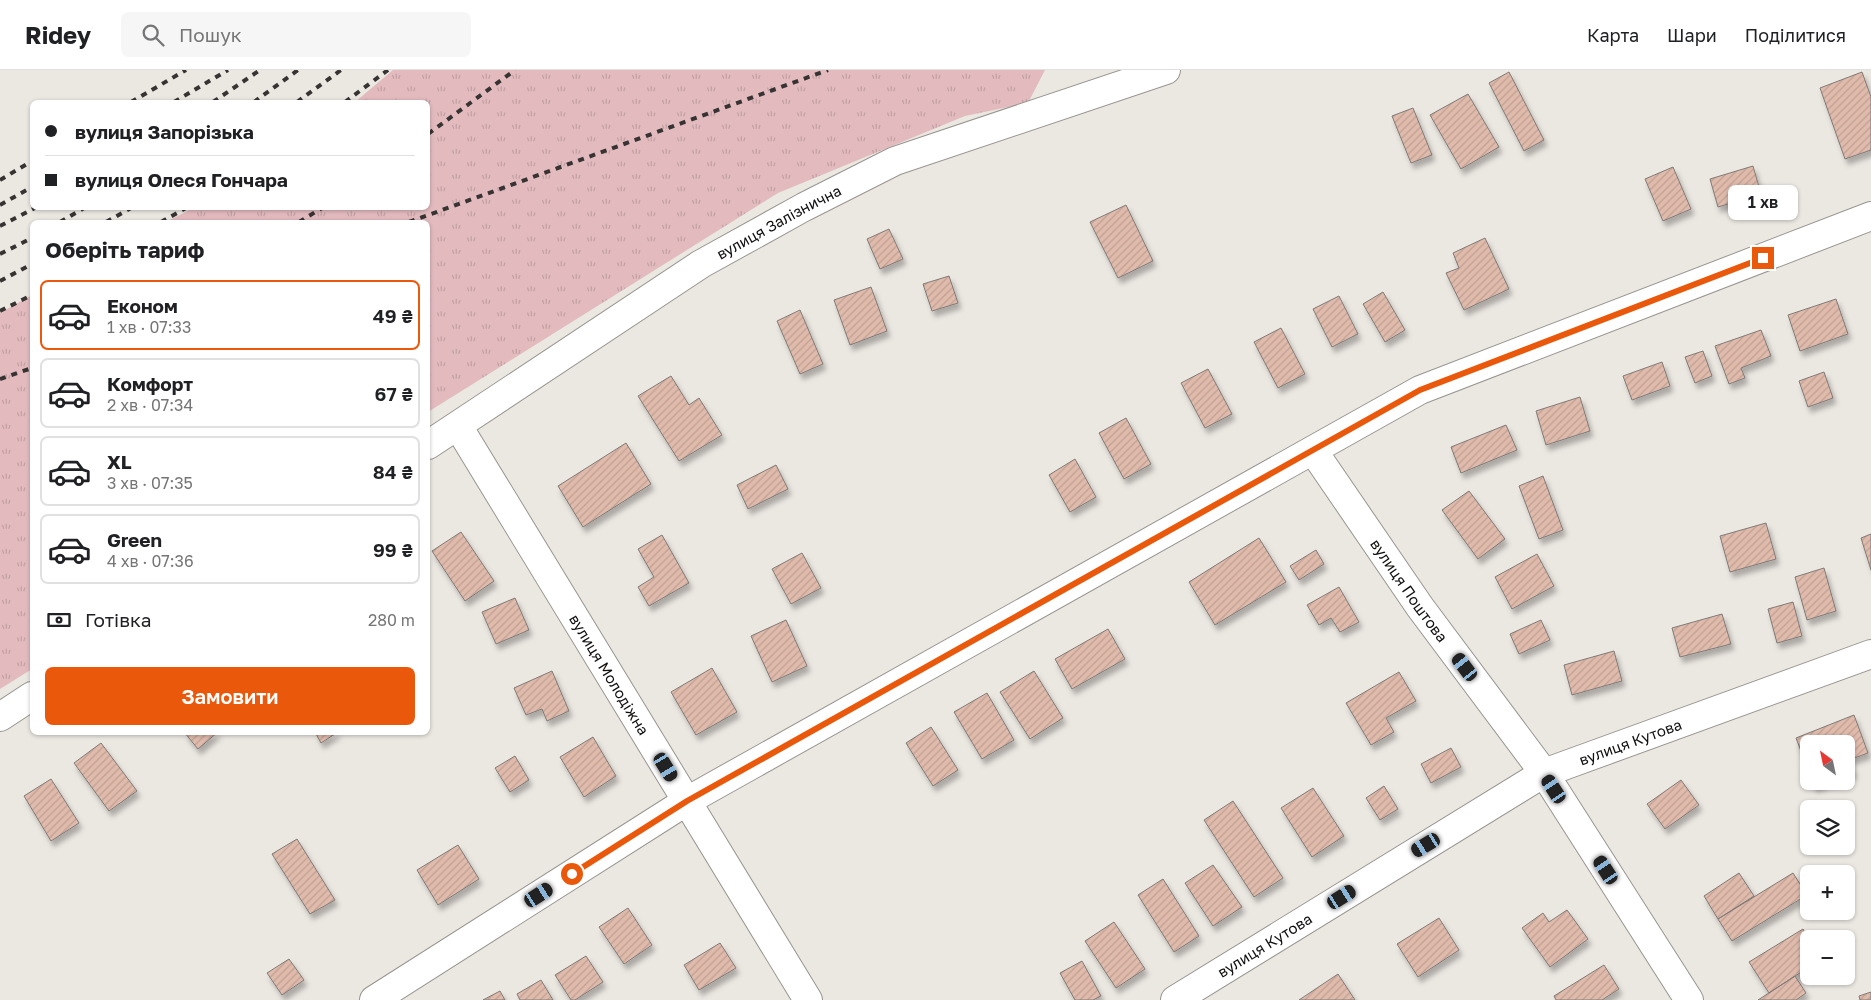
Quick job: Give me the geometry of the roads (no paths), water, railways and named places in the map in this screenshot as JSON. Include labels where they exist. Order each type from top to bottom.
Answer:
[{"type":"street","name":"вулиця Залізнична","points":[[430,444],[701,264],[887,166],[1166,70]]},
{"type":"street","points":[[374,1000],[687,801],[1314,452],[1420,390],[1871,216]]},
{"type":"street","name":"вулиця Молодіжна","points":[[458,426],[808,1000]]},
{"type":"street","name":"вулиця Поштова","points":[[1314,452],[1420,607],[1544,773],[1690,1000]]},
{"type":"street","name":"вулиця Кутова","points":[[1175,1000],[1544,773],[1871,654]]},
{"type":"street","points":[[0,717],[30,697]]},
{"type":"railway","points":[[134,100],[186,70]]},
{"type":"railway","points":[[177,100],[228,70]]},
{"type":"railway","points":[[216,100],[260,70]]},
{"type":"railway","points":[[257,100],[298,70]]},
{"type":"railway","points":[[300,100],[341,70]]},
{"type":"railway","points":[[348,100],[388,70]]},
{"type":"railway","points":[[430,133],[515,70]]},
{"type":"railway","points":[[415,220],[828,70]]},
{"type":"railway","points":[[0,180],[30,162]]},
{"type":"railway","points":[[0,205],[30,188]]},
{"type":"railway","points":[[0,226],[31,210]]},
{"type":"railway","points":[[63,220],[81,210]]},
{"type":"railway","points":[[110,220],[127,210]]},
{"type":"railway","points":[[165,220],[182,210]]},
{"type":"railway","points":[[302,220],[319,210]]},
{"type":"railway","points":[[0,254],[30,239]]},
{"type":"railway","points":[[0,281],[30,265]]},
{"type":"railway","points":[[0,311],[30,296]]},
{"type":"railway","points":[[0,379],[30,369]]}]
